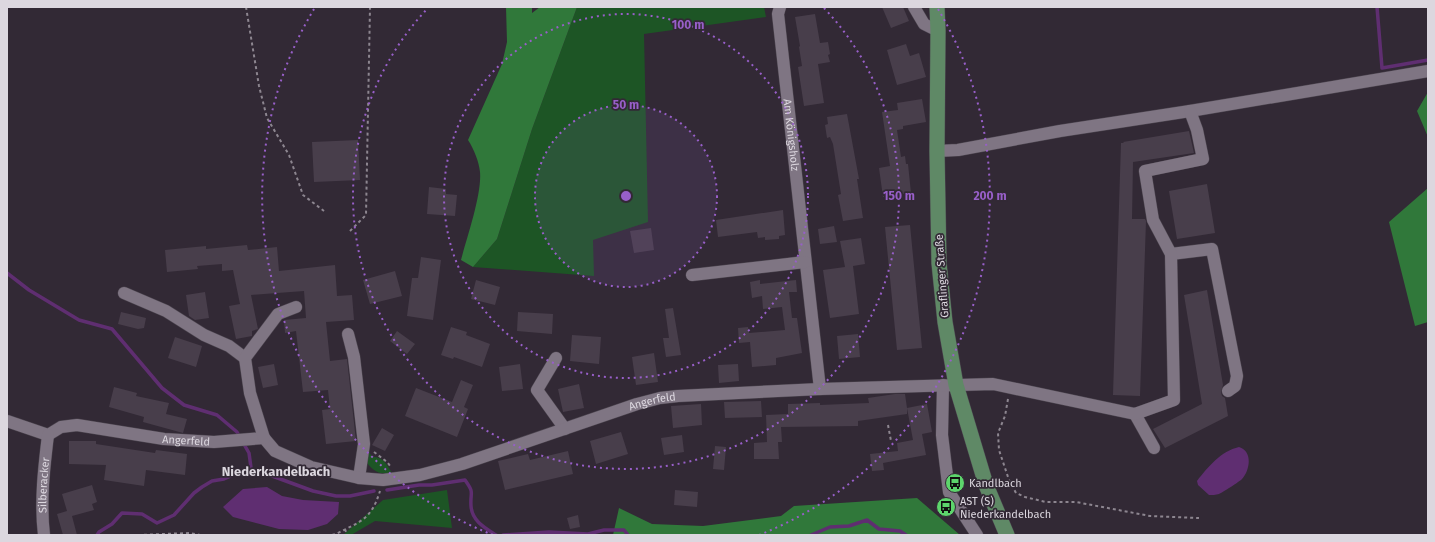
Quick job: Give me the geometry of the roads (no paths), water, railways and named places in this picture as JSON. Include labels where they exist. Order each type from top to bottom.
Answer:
[{"type":"main road","name":"Graflinger Straße","points":[[937,7],[939,263],[949,385],[1006,535]]},
{"type":"street","name":"Am Königsholz","points":[[780,7],[778,14],[820,389]]},
{"type":"street","points":[[914,7],[924,24],[938,31]]},
{"type":"street","points":[[937,151],[958,150],[1060,131],[1428,71]]},
{"type":"street","points":[[1154,448],[1136,414],[1174,400],[1170,254],[1153,220],[1145,171],[1203,160],[1197,130],[1190,111]]},
{"type":"street","points":[[1170,254],[1212,249],[1237,376],[1235,386],[1228,391]]},
{"type":"street","points":[[692,275],[805,262]]},
{"type":"street","points":[[124,293],[166,311],[204,335],[229,346],[245,358],[250,393],[264,438]]},
{"type":"street","points":[[245,358],[278,314],[296,307]]},
{"type":"street","points":[[348,334],[354,357],[363,448],[359,478]]},
{"type":"street","points":[[556,358],[537,390],[565,429]]},
{"type":"street","name":"Angerfeld","points":[[48,435],[61,427],[77,426],[164,439],[214,442],[264,438],[275,451],[311,467],[359,478],[383,480],[420,475],[462,464],[637,404],[660,398],[820,389],[993,384],[1136,414]]},
{"type":"street","points":[[949,385],[942,435],[949,492],[977,535]]},
{"type":"street","points":[[7,421],[48,435]]},
{"type":"street","name":"Silberacker","points":[[44,535],[42,521],[44,475],[48,435]]},
{"type":"waterway","points":[[1377,7],[1382,68],[1428,60]]},
{"type":"waterway","points":[[7,273],[29,290],[79,320],[112,329],[162,388],[184,405],[217,415],[237,432],[249,453],[252,475]]},
{"type":"waterway","points":[[97,535],[99,532],[112,524],[122,513],[142,514],[157,523],[174,515],[194,493],[202,487],[212,481],[224,479],[238,473],[252,475],[264,473],[313,491],[336,496],[350,496],[374,491]]},
{"type":"waterway","points":[[387,490],[465,480],[471,490],[471,506],[476,520],[496,535]]},
{"type":"waterway","points":[[811,535],[830,527],[849,526],[867,520],[879,529],[900,531],[906,535]]},
{"type":"waterway","points":[[503,535],[549,532],[588,534],[604,530],[624,530],[628,535]]},
{"type":"place","name":"Kandlbach","points":[[955,483]]},
{"type":"place","name":"AST (S) Niederkandelbach","points":[[946,507]]},
{"type":"district","name":"Niederkandelbach","points":[[276,471]]}]
